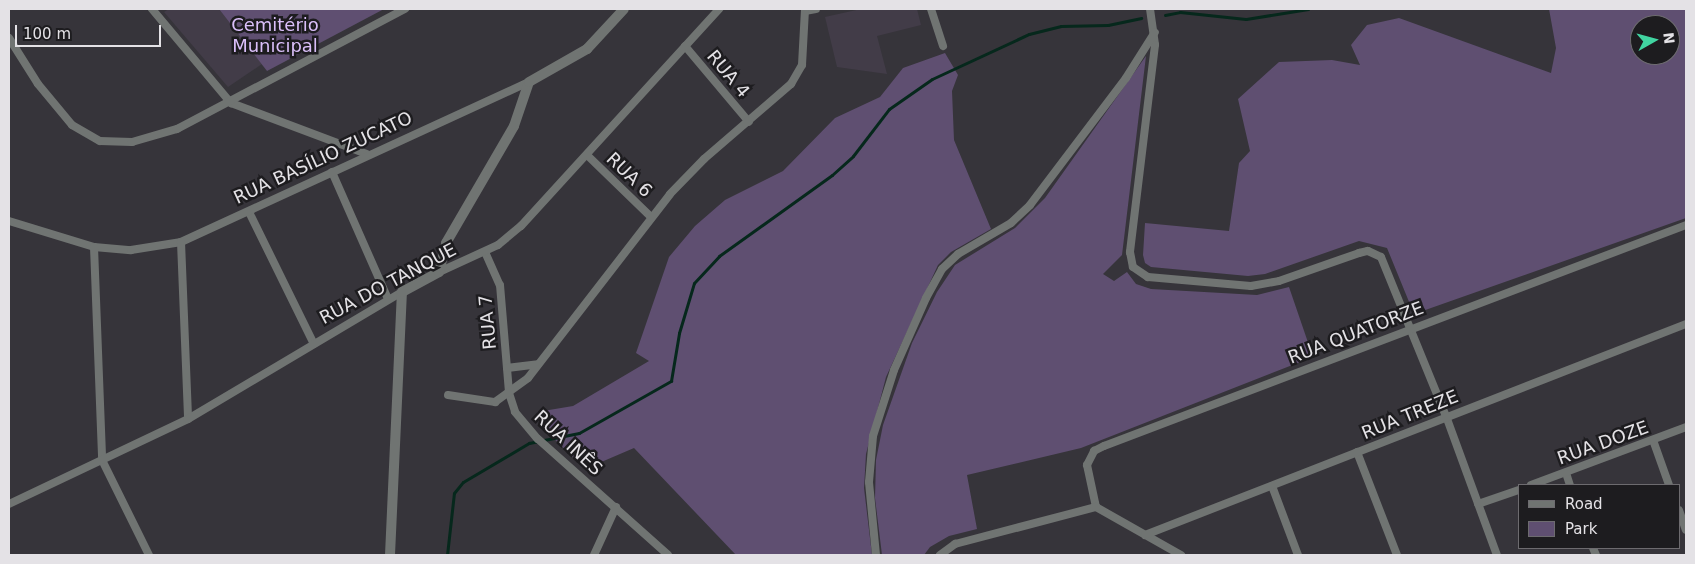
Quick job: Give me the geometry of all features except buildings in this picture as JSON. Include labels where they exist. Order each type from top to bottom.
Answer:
[{"type":"street","points":[[152,9],[230,103],[367,154]]},
{"type":"street","points":[[9,38],[57,109],[87,136],[100,141],[132,142],[178,129],[405,9]]},
{"type":"street","name":"RUA BASÍLIO ZUCATO","points":[[9,221],[94,247],[131,250],[180,242],[250,212],[367,154],[529,82],[588,49],[624,9]]},
{"type":"street","name":"RUA DO TANQUE","points":[[9,504],[188,419],[388,299],[439,272],[485,252],[521,226],[719,9]]},
{"type":"street","points":[[448,395],[488,402],[509,393],[528,378],[651,217],[686,176],[784,92],[797,76],[804,49],[805,10],[816,9]]},
{"type":"street","points":[[931,9],[943,46]]},
{"type":"street","points":[[1150,9],[1154,32],[1130,252],[1133,268],[1148,277],[1251,286],[1279,281],[1359,253],[1375,252],[1387,266],[1412,328],[1497,555]]},
{"type":"street","points":[[876,555],[869,482],[873,436],[894,370],[926,298],[949,261],[1011,223],[1042,190],[1126,78],[1154,32]]},
{"type":"street","name":"RUA 4","points":[[685,46],[749,122]]},
{"type":"street","points":[[439,272],[448,238],[514,126],[529,82]]},
{"type":"street","name":"RUA 6","points":[[587,155],[651,217]]},
{"type":"street","points":[[332,172],[388,299]]},
{"type":"street","points":[[250,212],[314,344]]},
{"type":"street","name":"RUA QUATORZE","points":[[1096,507],[1087,465],[1094,451],[1686,225]]},
{"type":"street","points":[[180,242],[188,419]]},
{"type":"street","points":[[94,247],[102,460],[149,555]]},
{"type":"street","name":"RUA 7","points":[[485,252],[500,285],[509,393]]},
{"type":"street","points":[[390,555],[402,292]]},
{"type":"street","name":"RUA TREZE","points":[[1145,535],[1686,324]]},
{"type":"street","points":[[506,368],[538,364]]},
{"type":"street","name":"RUA INÊS","points":[[509,393],[515,412],[528,429],[668,555]]},
{"type":"street","name":"RUA DOZE","points":[[1534,484],[1686,427]]},
{"type":"street","points":[[1653,440],[1669,484]]},
{"type":"street","points":[[1357,452],[1397,555]]},
{"type":"street","points":[[1566,473],[1570,484]]},
{"type":"street","points":[[1272,486],[1298,555]]},
{"type":"street","points":[[1478,504],[1518,490]]},
{"type":"street","points":[[594,555],[616,507]]},
{"type":"street","points":[[940,555],[962,542],[1096,507],[1181,555]]},
{"type":"street","points":[[1680,513],[1686,530]]},
{"type":"shaded area","points":[[169,9],[219,9],[262,64],[228,87],[164,12]]},
{"type":"shaded area","points":[[861,9],[917,9],[921,25],[877,36],[887,74],[837,67],[825,17]]},
{"type":"green space","name":"Cemitério Municipal","points":[[219,9],[384,9],[267,71]]},
{"type":"green space","points":[[1549,9],[1686,9],[1686,218],[1414,314],[1387,248],[1359,241],[1265,274],[1248,276],[1151,267],[1145,263],[1143,255],[1145,223],[1229,231],[1239,163],[1250,151],[1238,99],[1279,62],[1332,60],[1360,65],[1351,45],[1367,25],[1399,18],[1551,73],[1556,48]]},
{"type":"green space","points":[[945,53],[958,75],[952,91],[954,140],[991,229],[951,252],[938,265],[886,377],[866,454],[864,488],[872,555],[736,555],[634,448],[585,469],[542,427],[537,412],[573,406],[649,361],[636,353],[669,257],[695,226],[725,200],[783,171],[835,118],[880,97],[903,68]]},
{"type":"green space","points":[[1146,56],[1122,255],[1103,274],[1114,281],[1127,272],[1136,284],[1151,289],[1257,295],[1289,287],[1313,357],[1081,448],[967,475],[977,529],[949,536],[930,547],[924,555],[882,555],[875,498],[876,460],[883,425],[912,343],[937,292],[955,265],[1015,228],[1045,198]]},
{"type":"waterway","points":[[1165,15],[1180,12],[1246,19],[1308,9]]},
{"type":"waterway","points":[[447,555],[454,493],[463,482],[529,443],[579,433],[671,381],[679,333],[694,283],[719,256],[832,175],[853,156],[889,109],[932,79],[1029,34],[1061,26],[1108,25],[1141,18]]}]
